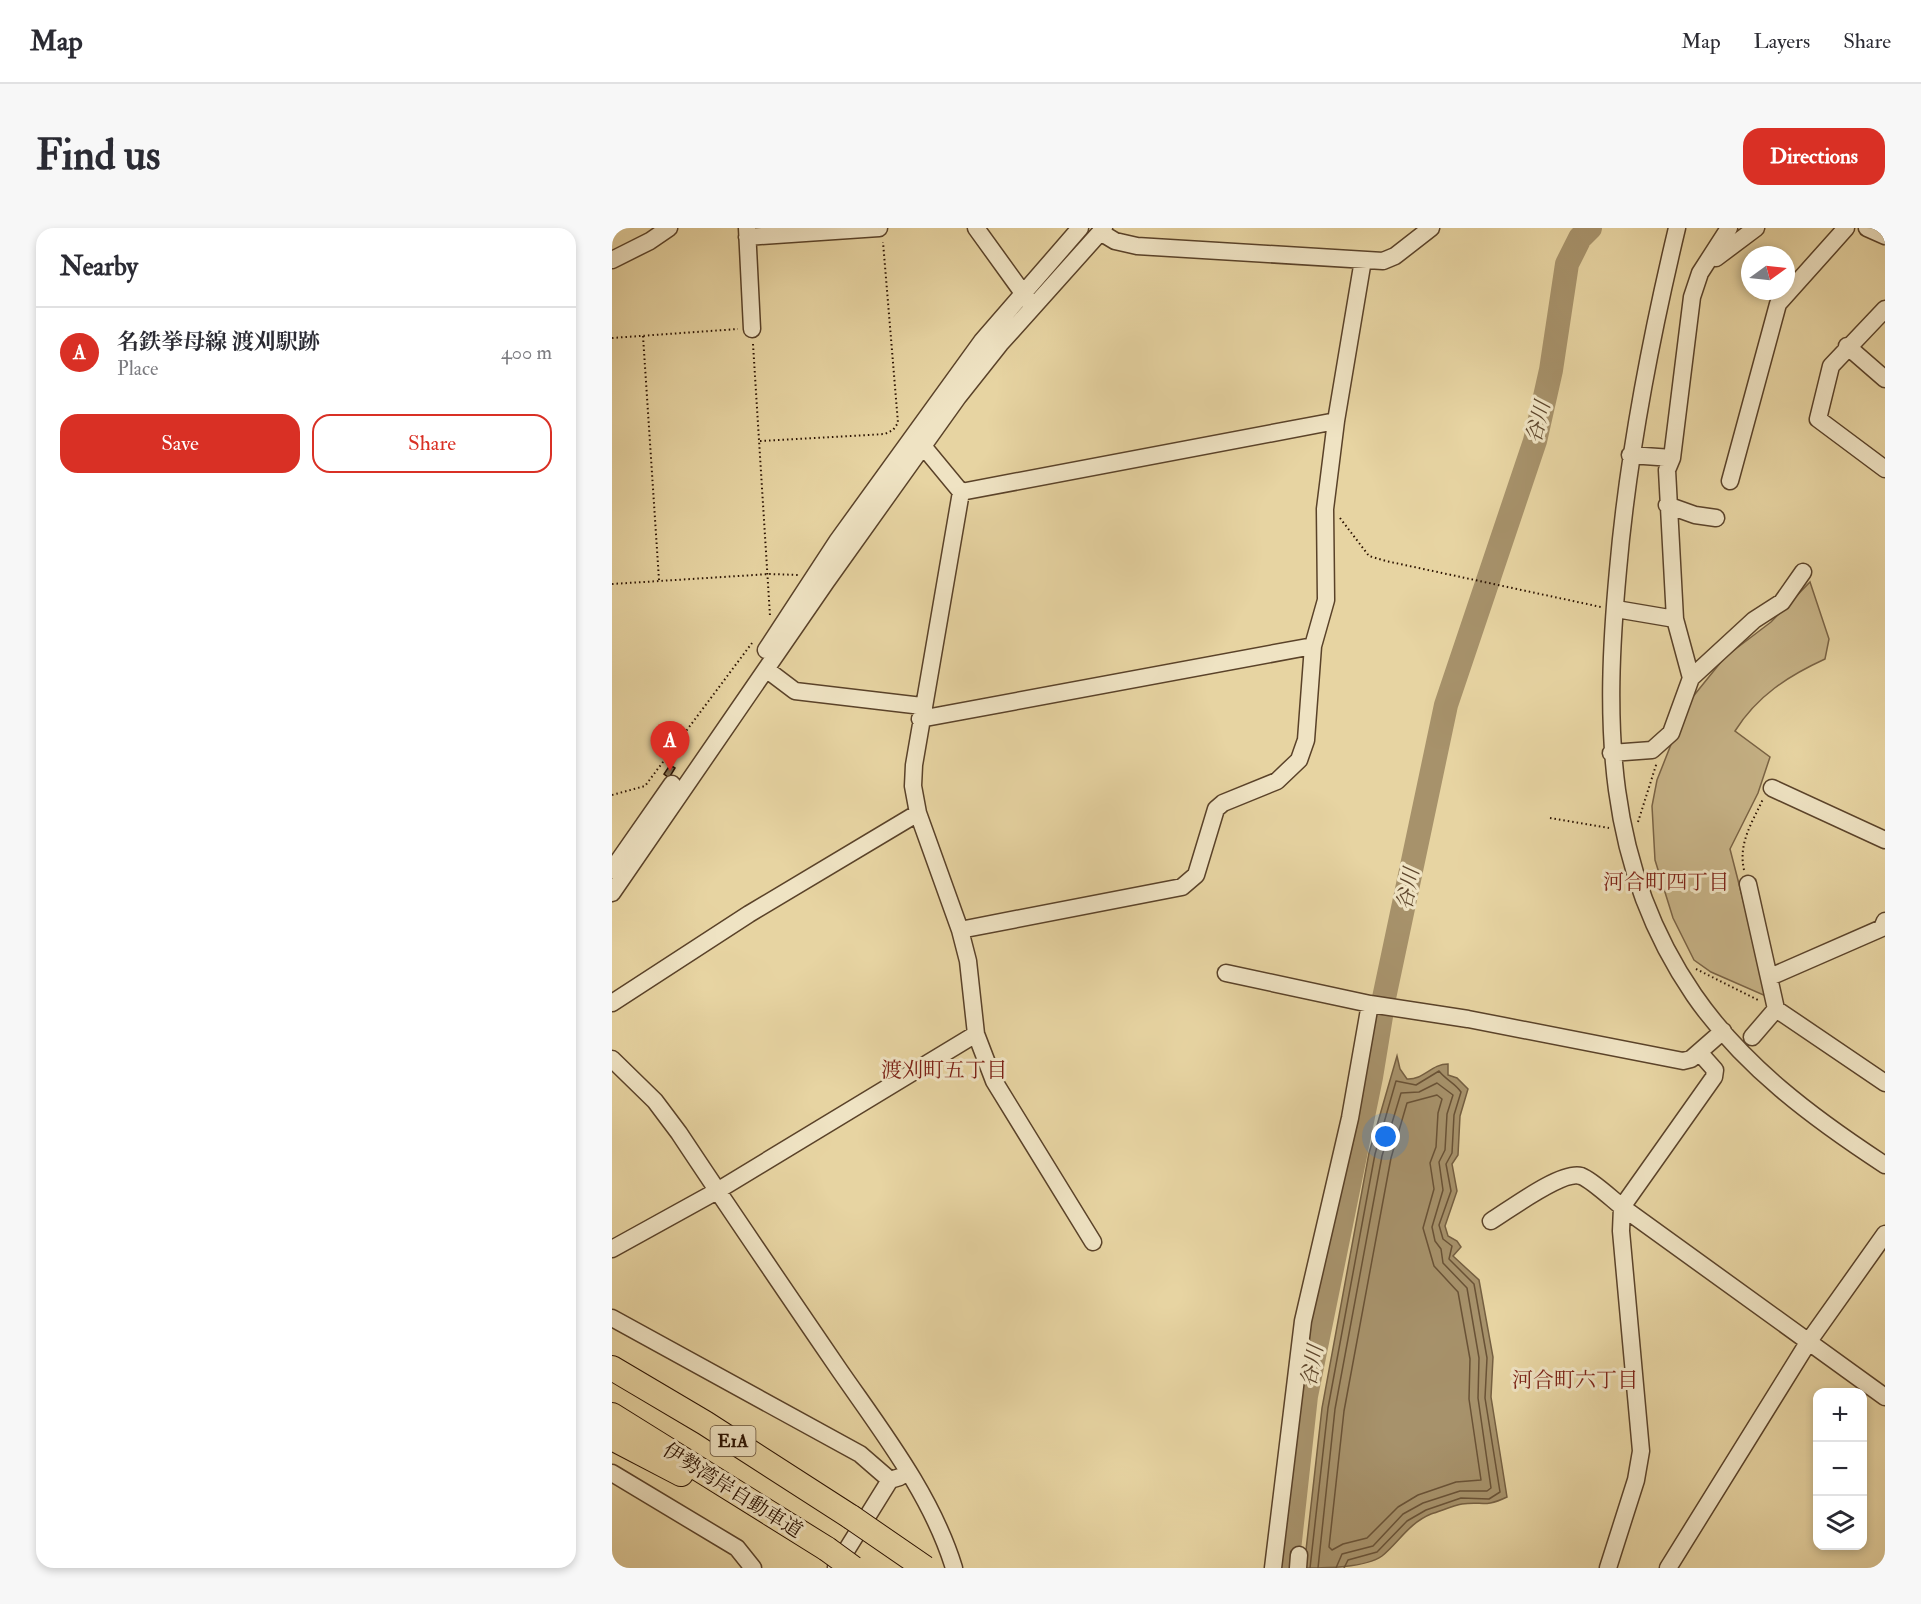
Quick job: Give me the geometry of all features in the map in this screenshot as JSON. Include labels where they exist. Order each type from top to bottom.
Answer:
[{"type":"highway","name":"伊勢湾岸自動車道","points":[[612,1368],[705,1423],[851,1517],[925,1568]]},
{"type":"highway","name":"伊勢湾岸自動車道","points":[[612,1415],[831,1559],[853,1568]]},
{"type":"highway","points":[[612,1438],[831,1559]]},
{"type":"street","points":[[612,260],[650,241],[669,228]]},
{"type":"street","points":[[976,228],[1028,300]]},
{"type":"street","points":[[612,893],[766,669],[1080,228]]},
{"type":"street","points":[[612,870],[908,440],[982,341],[1102,230],[1115,241],[1137,246],[1383,261],[1395,256],[1431,228]]},
{"type":"street","points":[[1677,228],[1656,317],[1630,455],[1610,709],[1611,753],[1630,828],[1636,879],[1666,949],[1695,996],[1723,1031],[1765,1075],[1805,1110],[1885,1165]]},
{"type":"street","points":[[1690,678],[1675,619],[1667,505],[1667,470],[1672,458],[1692,297],[1700,273],[1729,228]]},
{"type":"street","points":[[1700,273],[1725,249],[1756,228]]},
{"type":"street","points":[[1730,481],[1778,304],[1846,228]]},
{"type":"street","points":[[1867,228],[1885,236]]},
{"type":"street","points":[[752,328],[747,232],[881,234]]},
{"type":"street","points":[[960,930],[1182,887],[1196,874],[1216,809],[1223,803],[1277,781],[1299,760],[1306,740],[1314,646],[1326,600],[1325,509],[1336,421],[1363,260]]},
{"type":"street","points":[[1885,309],[1847,346],[1831,366],[1818,419],[1885,469]]},
{"type":"street","points":[[1847,346],[1885,379]]},
{"type":"street","points":[[961,492],[1336,421]]},
{"type":"street","points":[[923,446],[961,492],[921,713],[913,786],[918,813],[960,930],[969,962],[976,1034],[994,1081],[1093,1242]]},
{"type":"street","points":[[1630,455],[1672,458]]},
{"type":"street","points":[[1667,505],[1695,515],[1716,518]]},
{"type":"street","points":[[1611,753],[1652,750],[1671,733],[1690,678],[1754,620],[1782,602],[1803,572]]},
{"type":"street","points":[[1618,610],[1675,619]]},
{"type":"street","points":[[766,669],[795,691],[921,713],[1314,646]]},
{"type":"street","points":[[1772,788],[1885,840]]},
{"type":"street","points":[[612,1003],[749,914],[918,813]]},
{"type":"street","points":[[1748,884],[1776,1010],[1885,1083]]},
{"type":"street","points":[[1770,977],[1882,928],[1885,921]]},
{"type":"street","points":[[1226,973],[1378,1005],[1468,1019],[1683,1061],[1691,1059],[1723,1031]]},
{"type":"street","points":[[1273,1568],[1303,1321],[1378,1005]]},
{"type":"street","points":[[1752,1037],[1776,1010]]},
{"type":"street","points":[[612,1249],[717,1191],[976,1034]]},
{"type":"street","points":[[1608,1568],[1636,1480],[1641,1451],[1621,1231],[1623,1207],[1714,1077],[1715,1070],[1699,1052]]},
{"type":"street","points":[[612,1059],[655,1101],[909,1473],[931,1513],[954,1568]]},
{"type":"street","points":[[1491,1221],[1555,1182],[1581,1176],[1885,1397]]},
{"type":"street","points":[[1668,1568],[1809,1341],[1885,1234]]},
{"type":"street","points":[[612,1318],[860,1454],[891,1480]]},
{"type":"street","points":[[612,1473],[737,1548],[753,1568]]},
{"type":"street","points":[[831,1559],[891,1480],[909,1473]]},
{"type":"path","points":[[760,441],[885,434],[893,430],[898,423],[881,234]]},
{"type":"path","points":[[612,338],[752,328],[770,574],[770,619]]},
{"type":"path","points":[[644,336],[659,580]]},
{"type":"path","points":[[1325,509],[1340,518],[1369,556],[1471,581],[1618,610]]},
{"type":"path","points":[[612,584],[770,574]]},
{"type":"path","points":[[612,795],[645,786],[756,637]]},
{"type":"path","points":[[1550,818],[1630,828],[1645,807],[1658,759],[1659,743]]},
{"type":"path","points":[[1748,884],[1741,856],[1743,844],[1766,793],[1772,788]]},
{"type":"path","points":[[1691,966],[1776,1010]]},
{"type":"shaded area","points":[[1810,582],[1829,639],[1825,659],[1798,672],[1774,688],[1753,707],[1735,731],[1770,757],[1758,793],[1730,849],[1768,997],[1711,972],[1694,960],[1673,918],[1655,860],[1652,806],[1657,780],[1687,704],[1725,657],[1771,622]]},
{"type":"water","points":[[1397,1056],[1400,1069],[1407,1079],[1413,1079],[1437,1066],[1448,1064],[1448,1075],[1457,1078],[1468,1089],[1460,1116],[1458,1155],[1452,1164],[1457,1191],[1445,1226],[1448,1236],[1457,1241],[1461,1247],[1453,1256],[1479,1280],[1493,1357],[1491,1397],[1507,1497],[1488,1503],[1462,1504],[1431,1514],[1416,1522],[1388,1551],[1375,1560],[1344,1566],[1304,1568],[1322,1408],[1369,1153]]},
{"type":"building","points":[[670,765],[675,768],[669,778],[664,774]]},
{"type":"waterway","name":"谷川","points":[[1287,1568],[1306,1396],[1371,1077],[1384,998],[1446,705],[1535,441],[1551,370],[1567,264],[1580,238],[1590,228]]},
{"type":"place","name":"名鉄挙母線 渡刈駅跡","points":[[670,771]]},
{"type":"district","name":"河合町四丁目","points":[[1666,882]]},
{"type":"district","name":"渡刈町五丁目","points":[[944,1070]]},
{"type":"district","name":"河合町六丁目","points":[[1575,1380]]}]
